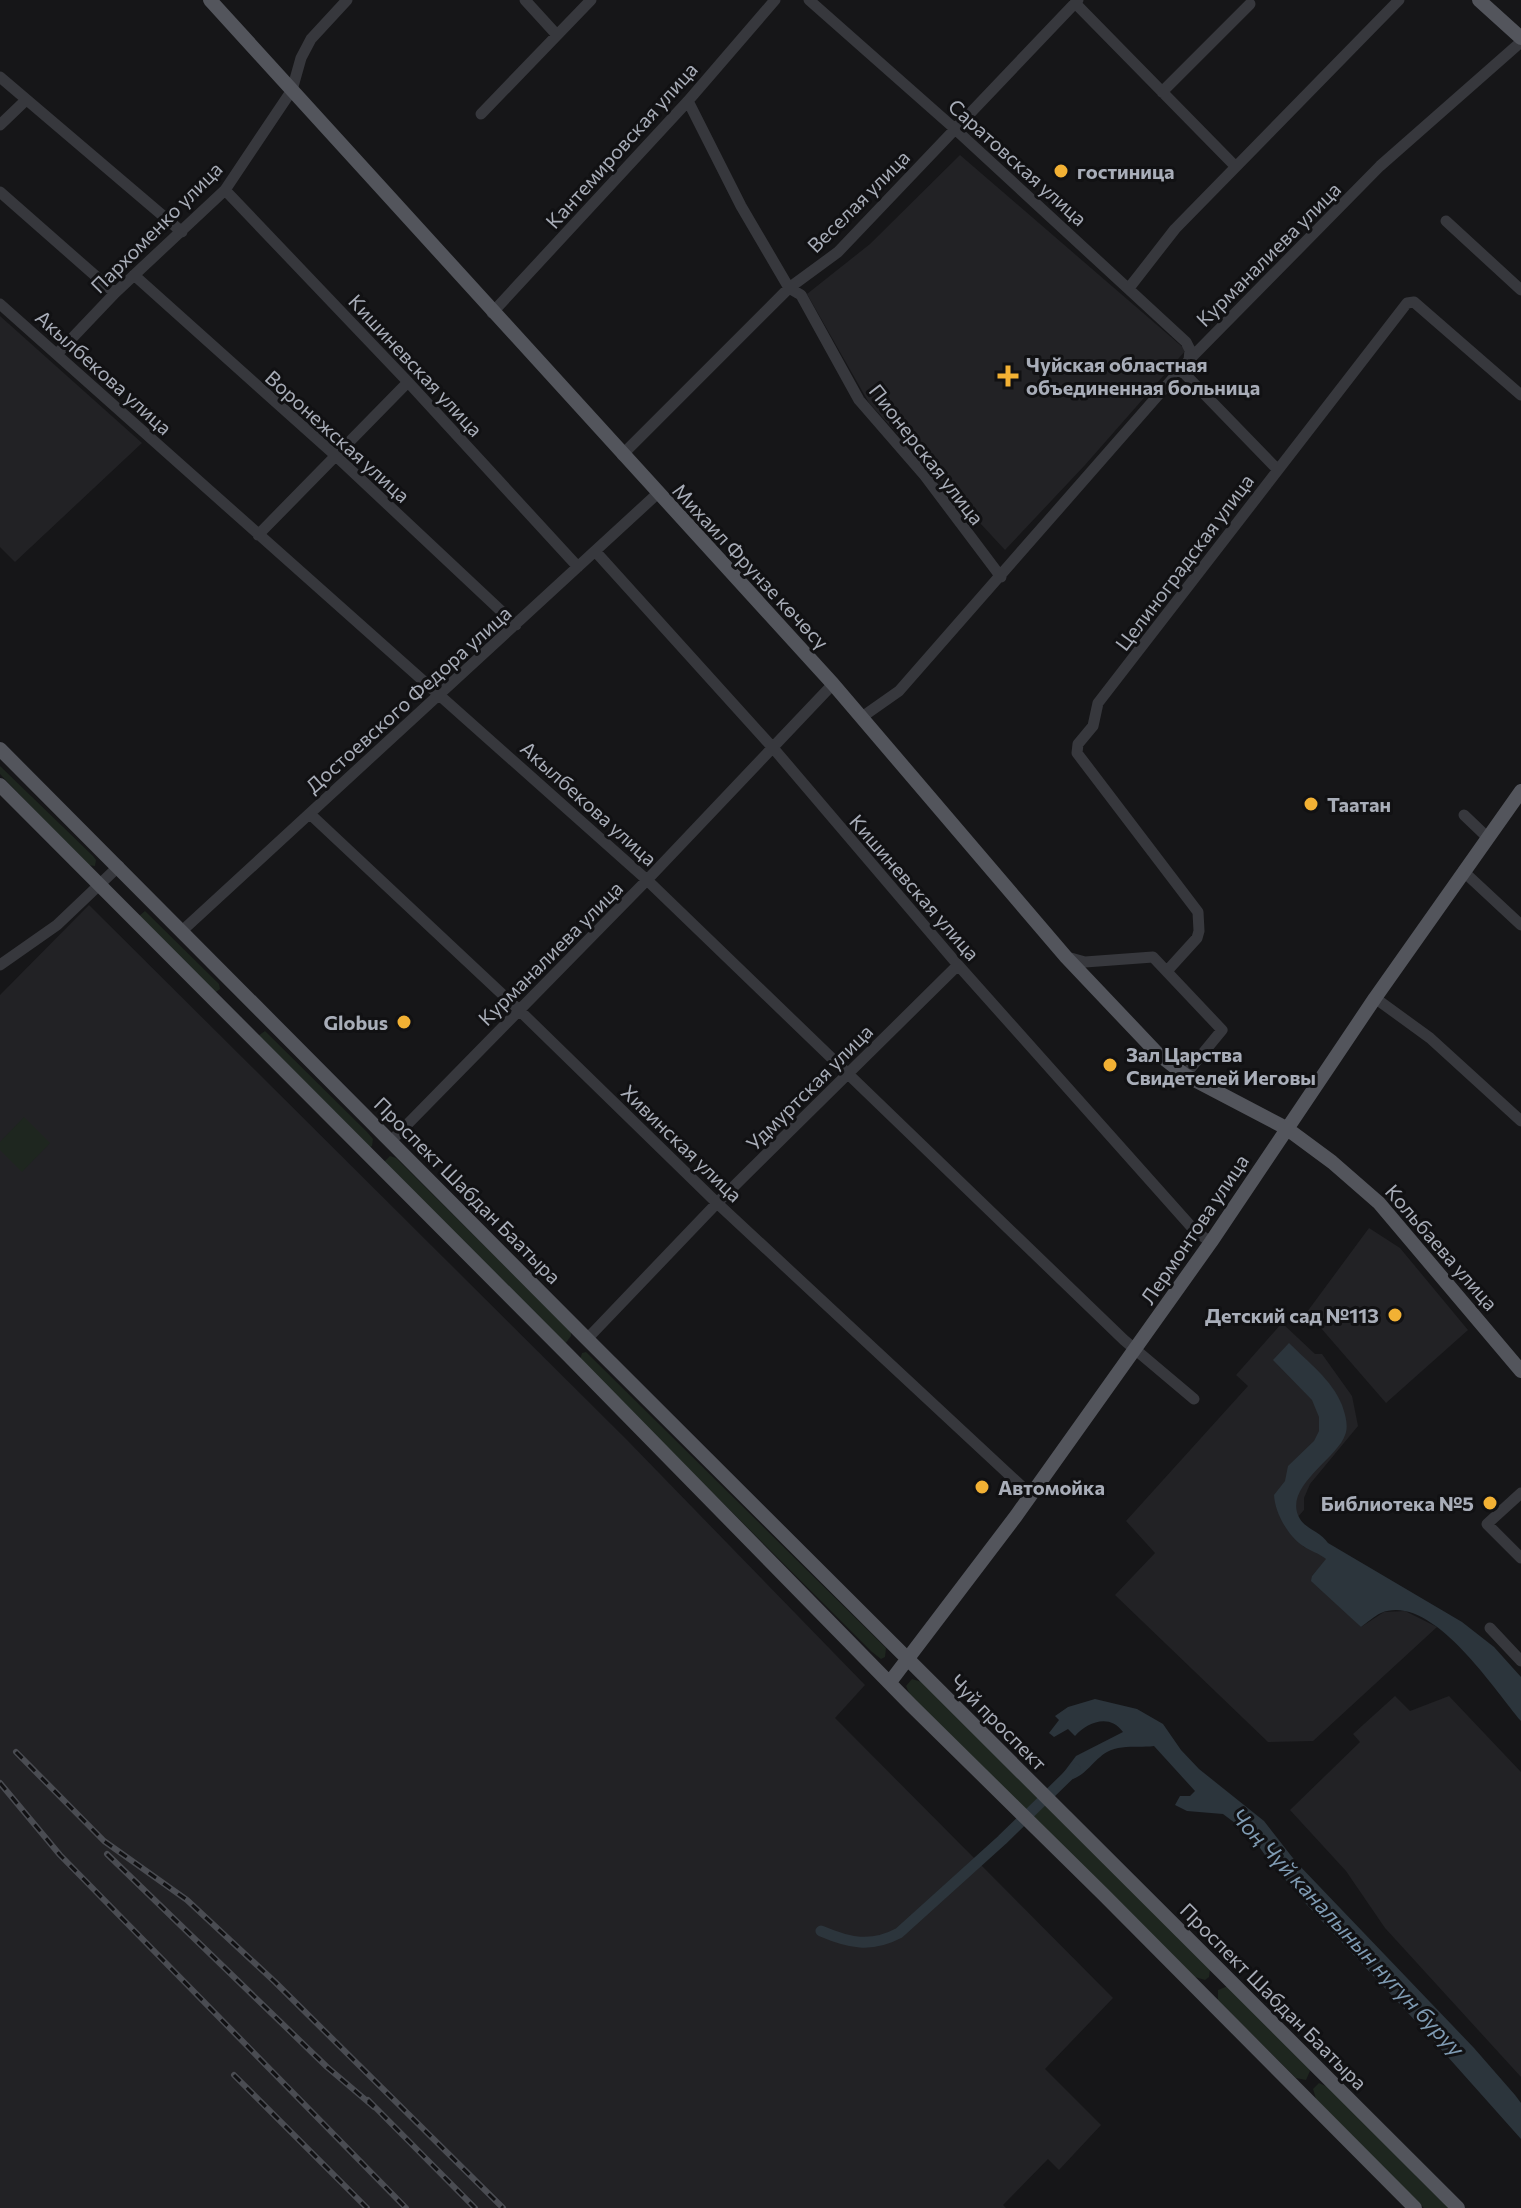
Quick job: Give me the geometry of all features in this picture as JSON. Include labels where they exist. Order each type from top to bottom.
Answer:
[{"type":"main road","name":"Михаил Фрунзе көчөсү","points":[[210,0],[833,684],[1066,957],[1158,1054],[1185,1075],[1286,1128]]},
{"type":"main road","points":[[1479,0],[1521,40]]},
{"type":"main road","name":"Проспект Шабдан Баатыра","points":[[0,749],[908,1660]]},
{"type":"main road","points":[[0,785],[1415,2208]]},
{"type":"main road","name":"Лермонтова улица","points":[[890,1682],[1031,1495],[1211,1242],[1463,871],[1487,837],[1514,810],[1521,791]]},
{"type":"main road","points":[[219,1005],[238,986]]},
{"type":"main road","points":[[250,1036],[268,1017]]},
{"type":"main road","name":"Кольбаева улица","points":[[1286,1128],[1332,1162],[1379,1203],[1521,1371]]},
{"type":"main road","points":[[373,1161],[391,1141]]},
{"type":"main road","points":[[569,1356],[587,1339]]},
{"type":"main road","name":"Чуй проспект","points":[[908,1660],[1062,1813]]},
{"type":"main road","name":"Проспект Шабдан Баатыра","points":[[1062,1813],[1458,2208]]},
{"type":"main road","points":[[1203,1994],[1222,1973]]},
{"type":"main road","points":[[1301,2093],[1321,2072]]},
{"type":"street","name":"Пархоменко улица","points":[[57,354],[115,293],[225,190],[292,90],[301,58],[311,39],[347,0]]},
{"type":"street","points":[[525,0],[556,34]]},
{"type":"street","points":[[481,114],[591,0]]},
{"type":"street","name":"Кантемировская улица","points":[[492,313],[688,101],[775,0]]},
{"type":"street","name":"Саратовская улица","points":[[809,0],[955,129],[1186,342],[1190,350],[1185,365],[1277,469]]},
{"type":"street","points":[[1129,288],[1175,229],[1399,0]]},
{"type":"street","points":[[1077,1],[1235,166]]},
{"type":"street","name":"Веселая улица","points":[[622,455],[789,288],[838,252],[1077,1]]},
{"type":"street","points":[[1162,92],[1250,4]]},
{"type":"street","name":"Курманалиева улица","points":[[862,717],[899,691],[1185,365],[1380,166],[1521,40]]},
{"type":"street","points":[[0,77],[182,232]]},
{"type":"street","points":[[0,125],[26,100]]},
{"type":"street","name":"Пионерская улица","points":[[688,101],[741,206],[789,288],[801,295],[859,400],[925,476],[1001,577]]},
{"type":"street","name":"Кишиневская улица","points":[[225,190],[578,567]]},
{"type":"street","points":[[0,192],[115,293]]},
{"type":"street","points":[[1446,221],[1521,290]]},
{"type":"street","name":"Воронежская улица","points":[[134,275],[336,456],[516,625]]},
{"type":"street","name":"Целиноградская улица","points":[[1167,971],[1197,938],[1198,912],[1077,753],[1077,748],[1093,726],[1098,703],[1410,301],[1521,395]]},
{"type":"street","name":"Акылбекова улица","points":[[0,304],[647,880],[1134,1349],[1194,1399]]},
{"type":"street","points":[[258,535],[408,382]]},
{"type":"street","name":"Достоевского Федора улица","points":[[183,930],[657,494]]},
{"type":"street","name":"Кишиневская улица","points":[[595,551],[774,749],[958,965],[1196,1232],[1211,1242]]},
{"type":"street","name":"Курманалиева улица","points":[[391,1141],[774,749],[833,684]]},
{"type":"street","name":"Хивинская улица","points":[[310,814],[519,1010],[717,1203],[1031,1495]]},
{"type":"street","points":[[1464,815],[1487,837]]},
{"type":"street","points":[[0,965],[57,925],[119,866]]},
{"type":"street","points":[[1463,871],[1521,925]]},
{"type":"street","points":[[1066,957],[1085,962],[1153,957],[1222,1030],[1222,1034],[1185,1075]]},
{"type":"street","name":"Удмуртская улица","points":[[587,1339],[717,1203],[958,965]]},
{"type":"street","points":[[1375,998],[1430,1038],[1521,1121]]},
{"type":"street","points":[[1521,1493],[1487,1524],[1521,1558]]},
{"type":"street","points":[[1490,1628],[1521,1661]]},
{"type":"shaded area","name":"Чуйская областная объединенная больница","points":[[960,155],[1186,350],[1005,550],[869,403],[807,294],[870,244]]},
{"type":"shaded area","points":[[0,316],[142,443],[15,562],[0,547]]},
{"type":"shaded area","points":[[0,766],[93,856],[95,866],[87,865],[0,774]]},
{"type":"shaded area","points":[[89,905],[626,1439],[865,1685],[835,1718],[1113,1998],[1045,2069],[1101,2125],[1059,2170],[1048,2159],[1003,2205],[1006,2208],[0,2208],[0,995]]},
{"type":"shaded area","points":[[145,911],[219,984],[220,989],[213,994],[139,916]]},
{"type":"shaded area","points":[[265,1031],[367,1132],[373,1139],[372,1146],[258,1036]]},
{"type":"shaded area","points":[[24,1117],[50,1143],[22,1172],[0,1150],[0,1142]]},
{"type":"shaded area","points":[[390,1156],[396,1158],[571,1332],[565,1344],[384,1162]]},
{"type":"shaded area","points":[[1369,1228],[1400,1248],[1468,1330],[1386,1403],[1307,1312]]},
{"type":"shaded area","points":[[1282,1323],[1315,1354],[1322,1354],[1352,1396],[1358,1426],[1310,1484],[1304,1498],[1304,1510],[1287,1529],[1304,1547],[1315,1550],[1327,1559],[1312,1576],[1361,1627],[1384,1612],[1405,1611],[1437,1627],[1313,1741],[1268,1742],[1115,1595],[1155,1553],[1126,1521],[1248,1386],[1236,1375]]},
{"type":"shaded area","points":[[586,1352],[886,1648],[885,1657],[881,1659],[872,1652],[580,1360],[582,1353]]},
{"type":"shaded area","points":[[912,1679],[922,1682],[1210,1969],[1209,1977],[1205,1980],[1195,1977],[910,1695],[906,1686]]},
{"type":"shaded area","points":[[1395,1696],[1410,1711],[1449,1696],[1521,1772],[1521,2077],[1385,1928],[1346,1871],[1290,1810],[1360,1742],[1353,1734]]},
{"type":"shaded area","points":[[1228,1986],[1308,2066],[1310,2071],[1306,2080],[1296,2078],[1218,2000],[1218,1990]]},
{"type":"shaded area","points":[[1319,2083],[1328,2087],[1450,2208],[1424,2208],[1316,2099],[1313,2089]]},
{"type":"water","points":[[1289,1343],[1332,1387],[1342,1405],[1347,1424],[1340,1444],[1298,1496],[1296,1507],[1300,1519],[1328,1543],[1462,1622],[1494,1647],[1521,1677],[1521,1721],[1478,1668],[1441,1630],[1421,1617],[1401,1610],[1381,1613],[1361,1627],[1311,1581],[1326,1559],[1303,1546],[1287,1530],[1274,1495],[1285,1481],[1288,1466],[1314,1441],[1319,1431],[1319,1417],[1312,1400],[1273,1360]]},
{"type":"water","points":[[1095,1699],[1137,1709],[1163,1724],[1199,1769],[1264,1821],[1296,1862],[1515,2095],[1521,2103],[1521,2139],[1307,1905],[1251,1835],[1223,1814],[1187,1811],[1175,1805],[1180,1796],[1190,1796],[1195,1791],[1154,1746],[1112,1750],[1076,1778],[1070,1780],[1061,1776],[1076,1756],[1123,1732],[1118,1726],[1105,1721],[1086,1727],[1075,1736],[1068,1729],[1054,1737],[1049,1733],[1059,1720],[1055,1716],[1068,1707]]},
{"type":"waterway","name":"Чоң Чүй каналынын нугун буруу","points":[[821,1931],[860,1942],[879,1941],[899,1933],[1075,1769]]},
{"type":"railway","points":[[16,1752],[104,1841],[187,1900],[275,1982],[503,2208]]},
{"type":"railway","points":[[0,1783],[60,1855],[406,2208]]},
{"type":"railway","points":[[107,1854],[327,2067],[374,2107]]},
{"type":"railway","points":[[234,2075],[367,2208]]},
{"type":"railway","points":[[368,2100],[475,2208]]},
{"type":"place","name":"гостиница","points":[[1061,171]]},
{"type":"place","name":"Чуйская областная объединенная больница","points":[[1008,376]]},
{"type":"place","name":"Таатан","points":[[1311,804]]},
{"type":"place","name":"Globus","points":[[404,1022]]},
{"type":"place","name":"Зал Царства Свидетелей Иеговы","points":[[1110,1065]]},
{"type":"place","name":"Детский сад №113","points":[[1395,1315]]},
{"type":"place","name":"Автомойка","points":[[982,1487]]},
{"type":"place","name":"Библиотека №5","points":[[1490,1503]]}]
